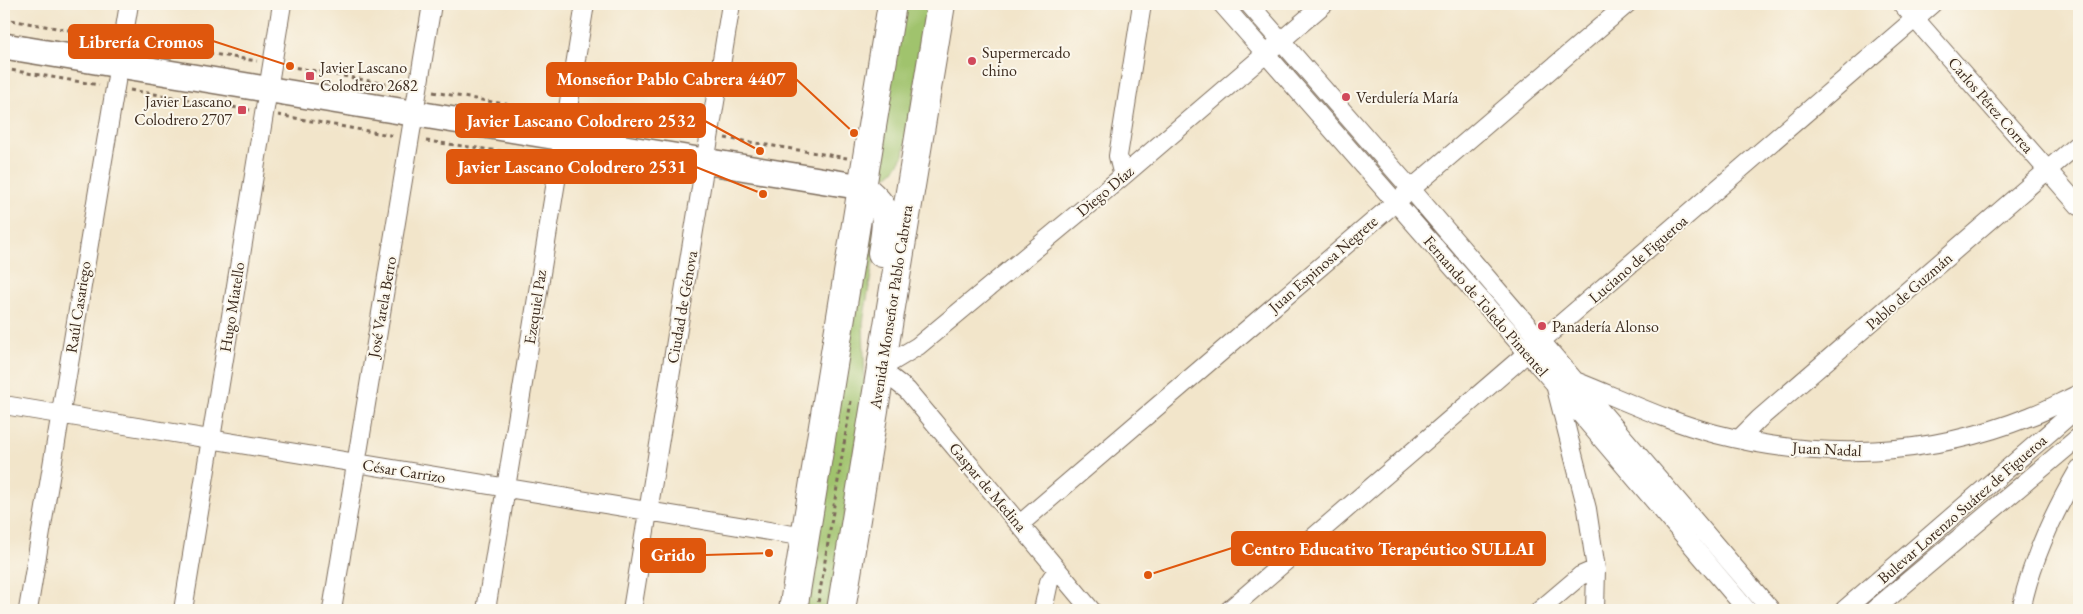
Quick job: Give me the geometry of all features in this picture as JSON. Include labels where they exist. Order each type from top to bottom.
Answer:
[{"type":"main road","points":[[793,610],[892,4]]},
{"type":"main road","name":"Avenida Monseñor Pablo Cabrera","points":[[841,610],[941,4]]},
{"type":"main road","points":[[4,46],[116,76],[265,101],[414,112],[560,148],[707,160],[862,187],[889,187],[896,184],[907,175],[915,160]]},
{"type":"main road","points":[[862,187],[880,203],[887,216],[871,322],[880,369]]},
{"type":"street","name":"Raúl Casariego","points":[[28,610],[129,4]]},
{"type":"street","name":"Hugo Miatello","points":[[183,610],[282,4]]},
{"type":"street","name":"José Varela Berro","points":[[332,610],[432,4]]},
{"type":"street","name":"Ezequiel Paz","points":[[486,610],[584,4]]},
{"type":"street","name":"Ciudad de Génova","points":[[632,610],[731,4]]},
{"type":"street","points":[[1123,176],[1118,156],[1142,4]]},
{"type":"street","name":"Fernando de Toledo Pimentel","points":[[1222,4],[1554,383],[1747,610]]},
{"type":"street","name":"Fernando de Toledo Pimentel","points":[[1249,4],[1411,189],[1772,610]]},
{"type":"street","name":"Diego Díaz","points":[[880,369],[918,346],[1123,176],[1324,4]]},
{"type":"street","name":"Juan Espinosa Negrete","points":[[1020,524],[1627,4]]},
{"type":"street","name":"Carlos Pérez Correa","points":[[1902,4],[2079,206]]},
{"type":"street","name":"Luciano de Figueroa","points":[[1229,610],[1932,4]]},
{"type":"street","name":"Pablo de Guzmán","points":[[1739,439],[1759,419],[2079,143]]},
{"type":"street","name":"Gaspar de Medina","points":[[880,369],[907,390],[1091,610]]},
{"type":"street","name":"Juan Nadal","points":[[1576,381],[1714,434],[1803,450],[1841,453],[1909,448],[1965,437],[2006,426],[2079,394]]},
{"type":"street","points":[[1554,383],[1583,493],[1594,550],[1596,569],[1595,610]]},
{"type":"street","name":"César Carrizo","points":[[4,405],[805,537]]},
{"type":"street","name":"Bulevar Lorenzo Suárez de Figueroa","points":[[1844,610],[2079,407]]},
{"type":"street","name":"Bulevar Lorenzo Suárez de Figueroa","points":[[1874,610],[2079,437]]},
{"type":"street","points":[[2021,610],[2033,568],[2062,498],[2079,469]]},
{"type":"street","points":[[1540,610],[1580,576],[1596,569]]},
{"type":"street","points":[[1043,610],[1049,582],[1056,570]]},
{"type":"path","points":[[4,69],[116,76],[265,101],[410,139],[560,148]]},
{"type":"green space","points":[[902,4],[929,4],[904,155],[890,174],[876,180]]},
{"type":"green space","points":[[869,217],[878,233],[863,323],[865,387],[830,610],[804,610]]},
{"type":"place","name":"Supermercado chino","points":[[972,61]]},
{"type":"place","name":"Librería Cromos","points":[[290,66]]},
{"type":"place","name":"Javier Lascano Colodrero 2682","points":[[310,76]]},
{"type":"place","name":"Verdulería María","points":[[1346,97]]},
{"type":"place","name":"Javier Lascano Colodrero 2707","points":[[242,110]]},
{"type":"place","name":"Monseñor Pablo Cabrera 4407","points":[[854,133]]},
{"type":"place","name":"Javier Lascano Colodrero 2532","points":[[760,151]]},
{"type":"place","name":"Javier Lascano Colodrero 2531","points":[[763,194]]},
{"type":"place","name":"Panadería Alonso","points":[[1542,326]]},
{"type":"place","name":"Grido","points":[[769,553]]},
{"type":"place","name":"Centro Educativo Terapéutico SULLAI","points":[[1148,575]]}]
